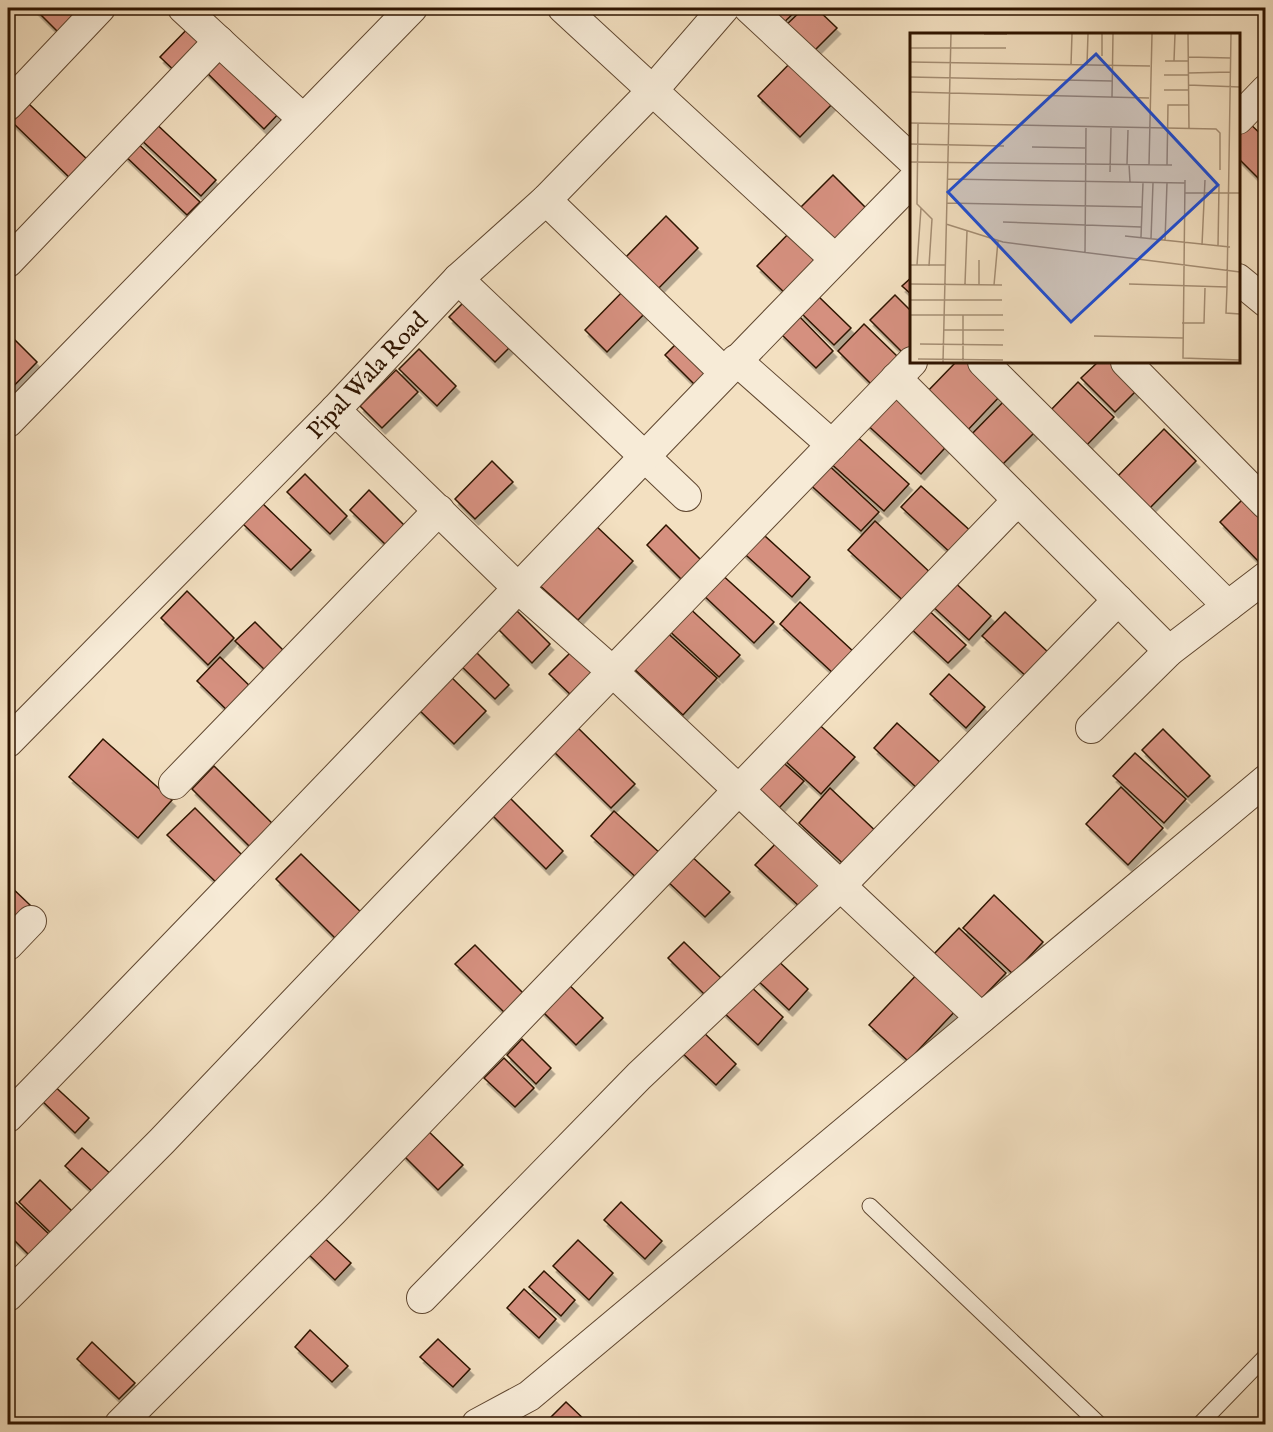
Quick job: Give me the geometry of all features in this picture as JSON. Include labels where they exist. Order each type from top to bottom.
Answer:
[{"type":"street","points":[[10,98],[100,8]]},
{"type":"street","points":[[183,8],[303,119]]},
{"type":"street","points":[[8,422],[412,8]]},
{"type":"street","points":[[563,8],[835,259]]},
{"type":"street","name":"Pipal Wala Road","points":[[8,742],[335,410],[458,279],[546,200],[653,90],[724,8]]},
{"type":"street","points":[[749,8],[910,158]]},
{"type":"street","points":[[8,262],[219,41]]},
{"type":"street","points":[[8,1117],[519,589],[730,366],[910,183]]},
{"type":"street","points":[[546,200],[730,366],[832,445]]},
{"type":"street","points":[[458,279],[686,496]]},
{"type":"street","points":[[1240,280],[1266,302]]},
{"type":"street","points":[[984,363],[1228,606]]},
{"type":"street","points":[[1127,363],[1266,504]]},
{"type":"street","points":[[8,1296],[162,1141],[904,370],[1018,500],[1169,651]]},
{"type":"street","points":[[335,410],[519,589],[612,671],[981,1018]]},
{"type":"street","points":[[120,1425],[333,1211],[1018,500]]},
{"type":"street","points":[[174,784],[440,510]]},
{"type":"street","points":[[1091,728],[1169,651],[1266,577]]},
{"type":"street","points":[[422,1298],[639,1076],[840,886],[1118,600]]},
{"type":"street","points":[[492,1421],[529,1396],[1266,780]]},
{"type":"street","points":[[8,945],[31,921]]},
{"type":"lane","points":[[870,1206],[1099,1425]]},
{"type":"lane","points":[[1200,1425],[1266,1356]]},
{"type":"building","points":[[34,8],[73,8],[80,14],[60,34]]},
{"type":"building","points":[[757,8],[799,8],[778,28]]},
{"type":"building","points":[[804,8],[816,8],[837,28],[810,55],[783,28]]},
{"type":"building","points":[[195,21],[216,41],[181,77],[160,57]]},
{"type":"building","points":[[219,46],[283,109],[264,129],[200,66]]},
{"type":"building","points":[[794,59],[836,100],[800,137],[758,96]]},
{"type":"building","points":[[29,104],[90,162],[72,180],[12,122]]},
{"type":"building","points":[[151,119],[216,180],[201,196],[136,135]]},
{"type":"building","points":[[1248,122],[1266,139],[1266,170],[1258,178],[1240,160],[1240,130]]},
{"type":"building","points":[[132,138],[200,202],[187,215],[120,151]]},
{"type":"building","points":[[833,175],[873,215],[835,253],[795,213]]},
{"type":"building","points":[[666,216],[698,248],[655,292],[623,260]]},
{"type":"building","points":[[792,230],[825,263],[790,298],[757,266]]},
{"type":"building","points":[[910,279],[910,293],[902,286]]},
{"type":"building","points":[[627,287],[649,309],[607,352],[585,330]]},
{"type":"building","points":[[472,294],[518,339],[495,362],[449,317]]},
{"type":"building","points":[[817,295],[851,328],[834,345],[800,312]]},
{"type":"building","points":[[895,295],[910,310],[910,350],[905,355],[870,320]]},
{"type":"building","points":[[797,314],[833,351],[816,368],[780,333]]},
{"type":"building","points":[[864,324],[898,357],[871,384],[838,351]]},
{"type":"building","points":[[8,333],[37,362],[8,392]]},
{"type":"building","points":[[683,337],[717,371],[699,389],[665,355]]},
{"type":"building","points":[[419,349],[456,386],[437,406],[399,369]]},
{"type":"building","points":[[955,363],[968,363],[1001,395],[965,433],[925,394]]},
{"type":"building","points":[[1097,363],[1121,363],[1143,384],[1115,412],[1081,378]]},
{"type":"building","points":[[396,370],[418,392],[382,428],[360,406]]},
{"type":"building","points":[[1078,382],[1114,417],[1083,449],[1047,414]]},
{"type":"building","points":[[897,383],[955,437],[921,474],[863,421]]},
{"type":"building","points":[[1007,398],[1038,429],[998,469],[967,439]]},
{"type":"building","points":[[1164,429],[1196,461],[1145,513],[1113,481]]},
{"type":"building","points":[[853,433],[909,484],[884,511],[828,461]]},
{"type":"building","points":[[823,460],[879,512],[861,531],[805,480]]},
{"type":"building","points":[[492,461],[513,482],[475,519],[455,499]]},
{"type":"building","points":[[305,474],[347,516],[330,534],[287,492]]},
{"type":"building","points":[[921,486],[974,534],[954,556],[901,507]]},
{"type":"building","points":[[369,490],[405,526],[386,545],[350,510]]},
{"type":"building","points":[[1249,493],[1266,509],[1266,558],[1260,563],[1220,522]]},
{"type":"building","points":[[262,503],[311,550],[291,570],[242,523]]},
{"type":"building","points":[[875,521],[935,577],[908,605],[848,550]]},
{"type":"building","points":[[593,523],[633,561],[578,620],[537,583]]},
{"type":"building","points":[[666,525],[707,566],[687,585],[647,545]]},
{"type":"building","points":[[755,527],[810,577],[792,597],[737,547]]},
{"type":"building","points":[[719,572],[774,622],[754,643],[700,592]]},
{"type":"building","points":[[950,578],[991,616],[969,640],[928,602]]},
{"type":"building","points":[[187,591],[234,638],[208,665],[161,618]]},
{"type":"building","points":[[800,602],[855,653],[835,675],[780,624]]},
{"type":"building","points":[[685,604],[740,655],[719,677],[664,626]]},
{"type":"building","points":[[924,606],[966,645],[948,663],[907,625]]},
{"type":"building","points":[[517,611],[550,644],[532,663],[499,630]]},
{"type":"building","points":[[1005,612],[1049,653],[1027,677],[982,636]]},
{"type":"building","points":[[255,622],[286,653],[268,673],[235,641]]},
{"type":"building","points":[[662,628],[717,678],[683,715],[629,664]]},
{"type":"building","points":[[580,643],[603,666],[573,697],[549,674]]},
{"type":"building","points":[[472,648],[509,685],[495,699],[457,662]]},
{"type":"building","points":[[220,657],[256,692],[233,716],[197,681]]},
{"type":"building","points":[[949,674],[985,707],[966,728],[930,694]]},
{"type":"building","points":[[449,675],[486,711],[454,744],[416,707]]},
{"type":"building","points":[[814,720],[855,757],[821,794],[781,757]]},
{"type":"building","points":[[573,723],[635,784],[611,808],[549,747]]},
{"type":"building","points":[[897,723],[943,765],[919,790],[874,748]]},
{"type":"building","points":[[1163,729],[1210,776],[1188,797],[1142,750]]},
{"type":"building","points":[[103,739],[172,800],[138,838],[69,777]]},
{"type":"building","points":[[1135,753],[1186,799],[1164,823],[1113,776]]},
{"type":"building","points":[[778,758],[804,781],[779,808],[754,785]]},
{"type":"building","points":[[214,766],[277,828],[254,851],[192,789]]},
{"type":"building","points":[[1121,787],[1163,828],[1128,865],[1086,824]]},
{"type":"building","points":[[830,788],[881,836],[850,870],[799,823]]},
{"type":"building","points":[[505,793],[563,851],[546,869],[488,811]]},
{"type":"building","points":[[195,808],[245,858],[219,885],[167,835]]},
{"type":"building","points":[[614,811],[662,855],[639,880],[591,836]]},
{"type":"building","points":[[783,836],[828,877],[800,907],[755,865]]},
{"type":"building","points":[[688,853],[730,892],[705,917],[664,878]]},
{"type":"building","points":[[301,854],[367,918],[341,944],[276,879]]},
{"type":"building","points":[[8,884],[30,905],[8,930]]},
{"type":"building","points":[[994,895],[1043,942],[1013,974],[963,928]]},
{"type":"building","points":[[959,928],[1006,973],[981,999],[933,955]]},
{"type":"building","points":[[684,942],[721,978],[705,995],[668,958]]},
{"type":"building","points":[[475,945],[526,996],[507,1015],[455,964]]},
{"type":"building","points":[[774,957],[808,989],[789,1010],[754,977]]},
{"type":"building","points":[[921,970],[960,1006],[908,1061],[869,1025]]},
{"type":"building","points":[[562,978],[603,1018],[576,1045],[535,1004]]},
{"type":"building","points":[[748,984],[783,1017],[758,1045],[722,1011]]},
{"type":"building","points":[[699,1028],[736,1064],[716,1085],[679,1050]]},
{"type":"building","points":[[522,1039],[551,1068],[536,1084],[507,1055]]},
{"type":"building","points":[[504,1058],[534,1088],[515,1107],[484,1078]]},
{"type":"building","points":[[50,1082],[89,1118],[75,1133],[37,1096]]},
{"type":"building","points":[[422,1125],[463,1165],[438,1190],[398,1150]]},
{"type":"building","points":[[82,1148],[114,1177],[96,1195],[65,1166]]},
{"type":"building","points":[[40,1180],[73,1212],[52,1234],[19,1202]]},
{"type":"building","points":[[12,1199],[51,1236],[31,1257],[8,1234],[8,1204]]},
{"type":"building","points":[[621,1202],[662,1241],[645,1259],[604,1220]]},
{"type":"building","points":[[319,1233],[351,1263],[335,1280],[304,1250]]},
{"type":"building","points":[[578,1240],[613,1273],[589,1300],[553,1266]]},
{"type":"building","points":[[544,1271],[575,1300],[561,1316],[529,1287]]},
{"type":"building","points":[[524,1289],[556,1319],[539,1338],[507,1308]]},
{"type":"building","points":[[310,1330],[348,1366],[332,1382],[295,1347]]},
{"type":"building","points":[[438,1339],[470,1369],[453,1387],[420,1357]]},
{"type":"building","points":[[92,1342],[135,1383],[119,1399],[77,1359]]},
{"type":"building","points":[[566,1402],[589,1424],[544,1424]]}]
